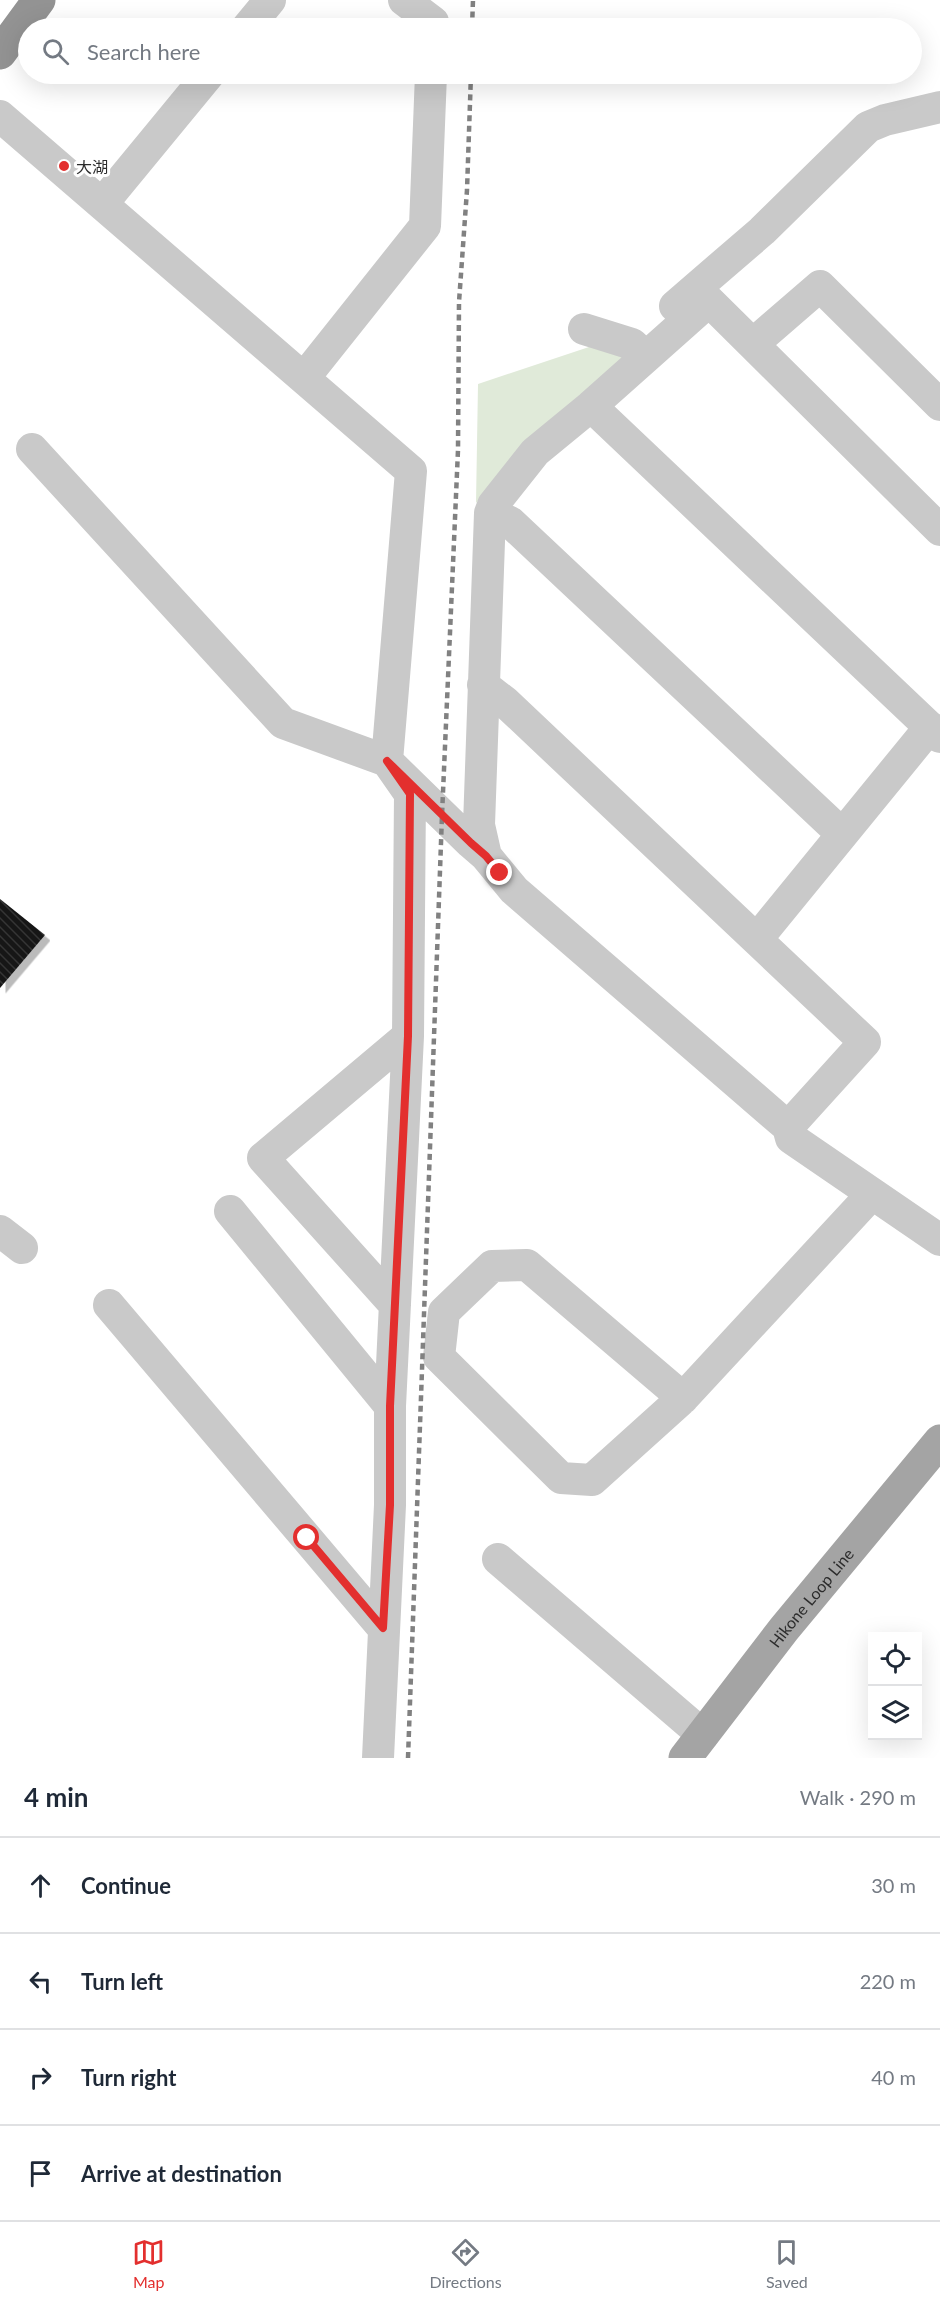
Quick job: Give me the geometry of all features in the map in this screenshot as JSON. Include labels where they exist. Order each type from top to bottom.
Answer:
[{"type":"highway","points":[[26,18],[39,0]]},
{"type":"highway","points":[[0,53],[18,29]]},
{"type":"main road","name":"Hikone Loop Line","points":[[694,1747],[784,1629],[940,1441]]},
{"type":"street","points":[[255,18],[270,0]]},
{"type":"street","points":[[404,0],[429,18]]},
{"type":"street","points":[[102,204],[201,84]]},
{"type":"street","points":[[304,378],[425,226],[431,84]]},
{"type":"street","points":[[486,856],[479,825],[490,513],[493,505],[535,452],[591,406],[639,350],[868,127],[885,120],[940,107]]},
{"type":"street","points":[[0,116],[411,471],[387,761],[410,794],[408,1036],[390,1406],[390,1505],[378,1758]]},
{"type":"street","points":[[753,344],[820,286],[940,405]]},
{"type":"street","points":[[639,350],[709,301],[940,530]]},
{"type":"street","points":[[584,329],[639,350]]},
{"type":"street","points":[[591,406],[935,732],[842,834],[757,939]]},
{"type":"street","points":[[32,449],[283,723],[387,761],[486,856],[514,891],[788,1127],[791,1138],[940,1240]]},
{"type":"street","points":[[490,513],[510,522],[842,834]]},
{"type":"street","points":[[483,685],[505,702],[865,1042],[788,1127]]},
{"type":"street","points":[[395,1305],[263,1158],[408,1036]]},
{"type":"street","points":[[683,1398],[527,1265],[492,1266],[444,1312],[439,1357],[561,1478],[592,1480],[683,1398],[872,1194]]},
{"type":"street","points":[[230,1212],[390,1406]]},
{"type":"street","points":[[110,1305],[383,1628]]},
{"type":"street","points":[[498,1559],[694,1747]]},
{"type":"green space","points":[[592,346],[621,355],[628,360],[527,443],[476,503],[478,384]]},
{"type":"building","points":[[0,899],[45,935],[0,988]]},
{"type":"railway","points":[[472,18],[473,0]]},
{"type":"railway","points":[[408,1758],[442,815],[458,450],[459,302],[467,190],[471,84]]},
{"type":"place","name":"大湖","points":[[64,166]]},
{"type":"route","points":[[307,1538],[383,1628],[390,1505],[390,1406],[408,1036],[410,794],[387,761],[486,856],[500,873]]}]
